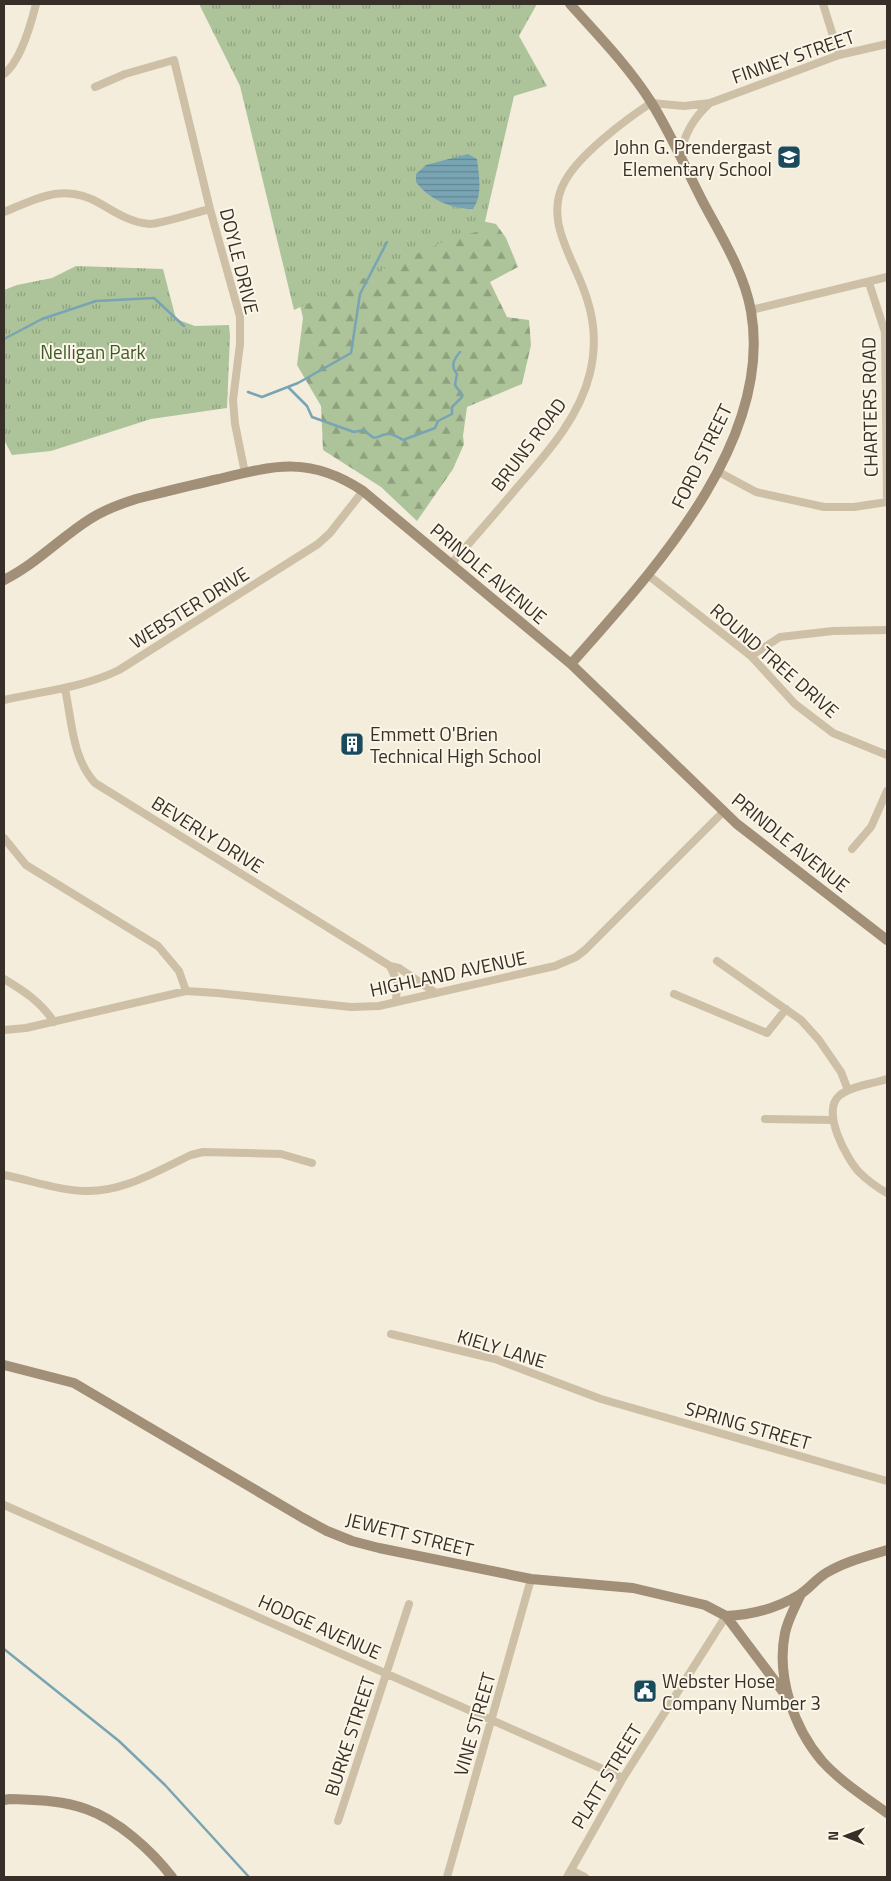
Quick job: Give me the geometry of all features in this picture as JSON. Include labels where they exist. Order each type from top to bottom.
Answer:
[{"type":"street","points":[[4,74],[8,71],[21,49],[36,4]]},
{"type":"street","name":"FORD STREET","points":[[570,4],[620,62],[652,103],[728,247],[744,286],[750,310],[754,356],[746,402],[731,441],[717,471],[684,528],[648,575],[571,664]]},
{"type":"street","points":[[823,4],[839,56]]},
{"type":"street","name":"FINNEY STREET","points":[[652,103],[684,106],[710,103],[839,56],[887,44]]},
{"type":"street","name":"DOYLE DRIVE","points":[[95,87],[125,74],[174,60],[210,209],[240,317],[240,344],[233,400],[245,473]]},
{"type":"street","name":"BRUNS ROAD","points":[[451,564],[553,444],[573,416],[584,395],[594,348],[594,326],[587,298],[559,231],[558,206],[560,192],[572,170],[598,144],[652,103]]},
{"type":"street","name":"FINNEY STREET","points":[[680,156],[682,143],[692,122],[710,103]]},
{"type":"street","points":[[4,212],[55,192],[74,193],[97,201],[123,217],[151,224],[210,209]]},
{"type":"street","points":[[750,310],[869,283],[887,277]]},
{"type":"street","name":"CHARTERS ROAD","points":[[869,283],[885,332],[887,502]]},
{"type":"street","name":"PRINDLE AVENUE","points":[[4,580],[24,569],[88,520],[116,505],[276,467],[305,467],[332,474],[348,481],[363,491],[571,664],[723,812],[887,940]]},
{"type":"street","points":[[717,471],[756,492],[824,507],[854,507],[887,502]]},
{"type":"street","name":"WEBSTER DRIVE","points":[[4,700],[65,689],[100,680],[119,670],[301,557],[330,533],[363,491]]},
{"type":"street","name":"ROUND TREE DRIVE","points":[[648,575],[752,656],[796,704],[833,733],[887,755]]},
{"type":"street","points":[[752,656],[780,638],[833,631],[887,630]]},
{"type":"street","name":"BEVERLY DRIVE","points":[[65,689],[78,752],[86,773],[95,783],[390,966],[399,968],[436,993]]},
{"type":"street","points":[[852,849],[871,827],[887,792]]},
{"type":"street","name":"HIGHLAND AVENUE","points":[[4,1030],[26,1028],[54,1022],[186,991],[351,1007],[379,1006],[556,966],[576,957],[648,889],[723,812]]},
{"type":"street","points":[[4,838],[26,865],[158,946],[179,971],[186,991]]},
{"type":"street","points":[[717,961],[801,1020],[819,1040],[840,1072],[848,1090]]},
{"type":"street","points":[[390,966],[397,981],[396,1002]]},
{"type":"street","points":[[4,979],[35,998],[46,1009],[54,1022]]},
{"type":"street","points":[[674,994],[767,1033],[786,1009]]},
{"type":"street","points":[[887,1079],[848,1090],[838,1096],[834,1105],[833,1120],[842,1144],[860,1172],[887,1193]]},
{"type":"street","points":[[765,1119],[833,1120]]},
{"type":"street","points":[[4,1175],[70,1190],[94,1192],[123,1187],[191,1155],[203,1152],[281,1154],[312,1163]]},
{"type":"street","name":"KIELY LANE","points":[[391,1334],[495,1358],[601,1399]]},
{"type":"street","name":"JEWETT STREET","points":[[4,1365],[74,1383],[327,1531],[352,1541],[531,1579],[633,1588],[705,1605],[726,1616]]},
{"type":"street","name":"SPRING STREET","points":[[601,1399],[887,1482]]},
{"type":"street","name":"HODGE AVENUE","points":[[4,1505],[623,1778]]},
{"type":"street","points":[[887,1550],[834,1568],[812,1582],[801,1594],[789,1621],[783,1651],[783,1664],[790,1701],[806,1738],[823,1762],[887,1814]]},
{"type":"street","name":"VINE STREET","points":[[447,1877],[531,1579]]},
{"type":"street","points":[[726,1616],[754,1613],[801,1594]]},
{"type":"street","name":"BURKE STREET","points":[[338,1821],[387,1674],[408,1604]]},
{"type":"street","points":[[726,1616],[790,1701]]},
{"type":"street","name":"PLATT STREET","points":[[569,1874],[623,1778],[726,1616]]},
{"type":"street","points":[[4,1800],[48,1800],[86,1809],[122,1828],[156,1857],[172,1877]]},
{"type":"street","points":[[569,1874],[585,1877]]},
{"type":"green space","points":[[199,4],[537,4],[519,36],[547,86],[514,96],[483,230],[447,240],[294,310],[240,86]]},
{"type":"green space","points":[[467,218],[496,224],[506,238],[518,267],[490,282],[507,317],[529,320],[531,345],[522,384],[467,407],[463,436],[464,444],[453,469],[417,521],[381,487],[323,450],[321,406],[297,365],[303,318],[292,271]]},
{"type":"green space","name":"Nelligan Park","points":[[76,266],[163,269],[176,319],[195,326],[229,325],[227,408],[151,419],[51,451],[12,455],[4,440],[4,290],[17,285],[52,278]]},
{"type":"water","points":[[468,154],[477,159],[479,179],[478,198],[473,209],[465,209],[441,202],[427,193],[416,182],[416,174],[426,165]]},
{"type":"waterway","points":[[248,392],[262,397],[298,383],[351,353],[360,294],[387,242]]},
{"type":"waterway","points":[[4,339],[42,319],[96,301],[154,298],[184,326]]},
{"type":"waterway","points":[[288,387],[307,406],[312,417],[354,432],[364,430],[373,437],[389,434],[403,440],[435,428],[438,421],[452,414],[452,407],[462,397],[455,385],[457,374],[453,365],[460,352]]},
{"type":"waterway","points":[[4,1649],[119,1741],[165,1785],[249,1877]]},
{"type":"place","name":"John G. Prendergast Elementary School","points":[[789,157]]},
{"type":"place","name":"Emmett O'Brien Technical High School","points":[[352,744]]},
{"type":"place","name":"Webster Hose Company Number 3","points":[[645,1691]]}]
